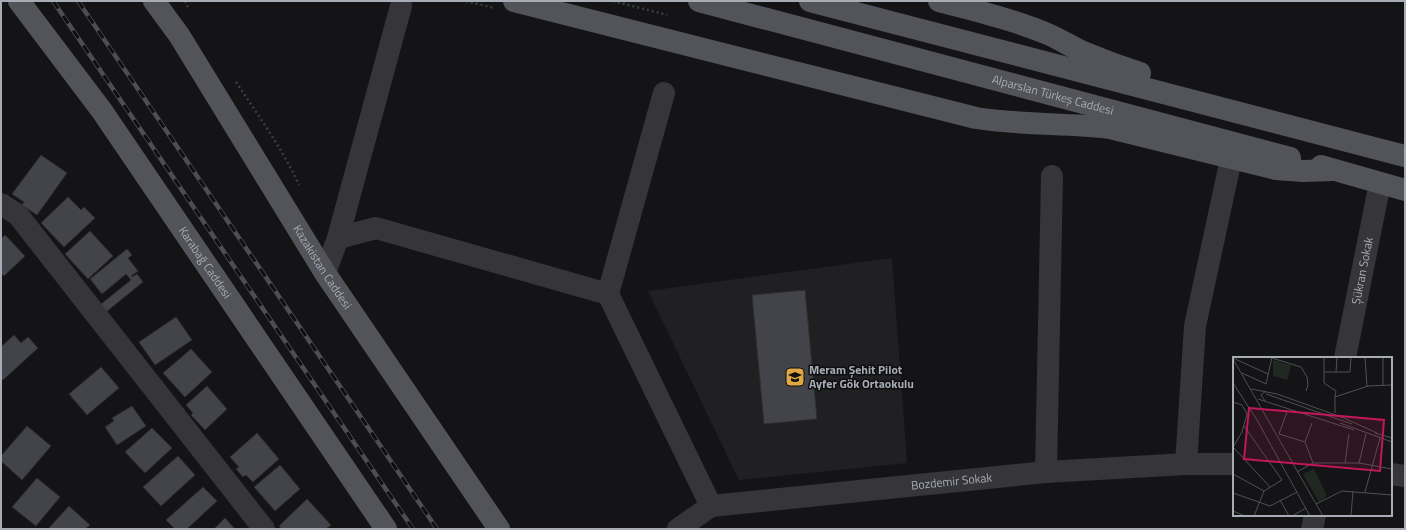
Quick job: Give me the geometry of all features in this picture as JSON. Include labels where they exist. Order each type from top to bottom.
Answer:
[{"type":"main road","name":"Karabağ Caddesi","points":[[19,1],[102,111],[386,529]]},
{"type":"main road","name":"Kazakistan Caddesi","points":[[154,1],[179,35],[325,273],[499,529]]},
{"type":"main road","points":[[168,1],[179,35]]},
{"type":"main road","points":[[514,1],[976,118],[1020,123],[1110,128],[1276,169],[1303,171],[1334,170]]},
{"type":"main road","name":"Alparslan Türkeş Caddesi","points":[[699,1],[1405,190]]},
{"type":"main road","points":[[810,1],[1405,156]]},
{"type":"main road","points":[[939,1],[994,15],[1021,24],[1051,35],[1082,51],[1118,66],[1147,76],[1286,112],[1315,124],[1340,139]]},
{"type":"street","points":[[325,273],[338,238],[401,6]]},
{"type":"street","points":[[664,93],[608,294],[711,506]]},
{"type":"street","points":[[1186,464],[1195,326],[1231,158]]},
{"type":"street","points":[[1046,472],[1052,176]]},
{"type":"street","name":"Şükran Sokak","points":[[1345,357],[1380,183]]},
{"type":"street","points":[[1,204],[18,215],[264,529]]},
{"type":"street","points":[[338,238],[376,228],[608,294]]},
{"type":"street","name":"Bozdemir Sokak","points":[[678,529],[711,506],[1046,472],[1186,464],[1233,464]]},
{"type":"street","points":[[1392,474],[1405,476]]},
{"type":"street","points":[[1312,529],[1315,516]]},
{"type":"shaded area","name":"Meram Şehit Pilot Ayfer Gök Ortaokulu","points":[[892,258],[907,463],[739,480],[648,291]]},
{"type":"building","points":[[41,155],[67,173],[37,215],[22,205],[24,202],[12,194]]},
{"type":"building","points":[[68,197],[81,210],[84,207],[95,218],[64,247],[41,223]]},
{"type":"building","points":[[90,231],[113,256],[88,279],[65,254]]},
{"type":"building","points":[[5,235],[25,256],[4,276],[1,273],[1,239]]},
{"type":"building","points":[[127,249],[132,255],[128,258],[138,271],[131,276],[132,277],[137,274],[143,282],[106,312],[100,305],[131,280],[126,274],[102,294],[90,279]]},
{"type":"building","points":[[805,290],[817,419],[764,424],[752,295]]},
{"type":"building","points":[[176,317],[192,340],[155,365],[139,342]]},
{"type":"building","points":[[14,335],[21,343],[28,337],[38,348],[3,380],[1,378],[1,347]]},
{"type":"building","points":[[191,349],[212,372],[185,397],[163,373]]},
{"type":"building","points":[[101,367],[119,388],[87,415],[69,394]]},
{"type":"building","points":[[207,386],[227,409],[205,430],[191,415],[193,413],[186,405]]},
{"type":"building","points":[[132,406],[146,426],[117,445],[105,427],[114,421],[112,418]]},
{"type":"building","points":[[27,426],[51,446],[22,480],[1,461],[1,456]]},
{"type":"building","points":[[152,428],[172,448],[145,473],[125,452]]},
{"type":"building","points":[[257,433],[279,459],[253,482],[246,475],[243,477],[236,469],[239,467],[230,457]]},
{"type":"building","points":[[178,456],[195,475],[161,506],[143,487]]},
{"type":"building","points":[[280,465],[300,489],[275,511],[254,487]]},
{"type":"building","points":[[37,478],[60,497],[36,526],[12,507]]},
{"type":"building","points":[[203,487],[217,501],[187,529],[175,529],[166,520]]},
{"type":"building","points":[[307,499],[331,525],[326,529],[282,529],[279,526]]},
{"type":"building","points":[[69,506],[90,525],[85,529],[48,529]]},
{"type":"building","points":[[225,518],[235,529],[214,529]]},
{"type":"railway","points":[[53,1],[413,529]]},
{"type":"railway","points":[[78,1],[437,529]]},
{"type":"place","name":"Meram Şehit Pilot Ayfer Gök Ortaokulu","points":[[795,377]]}]
